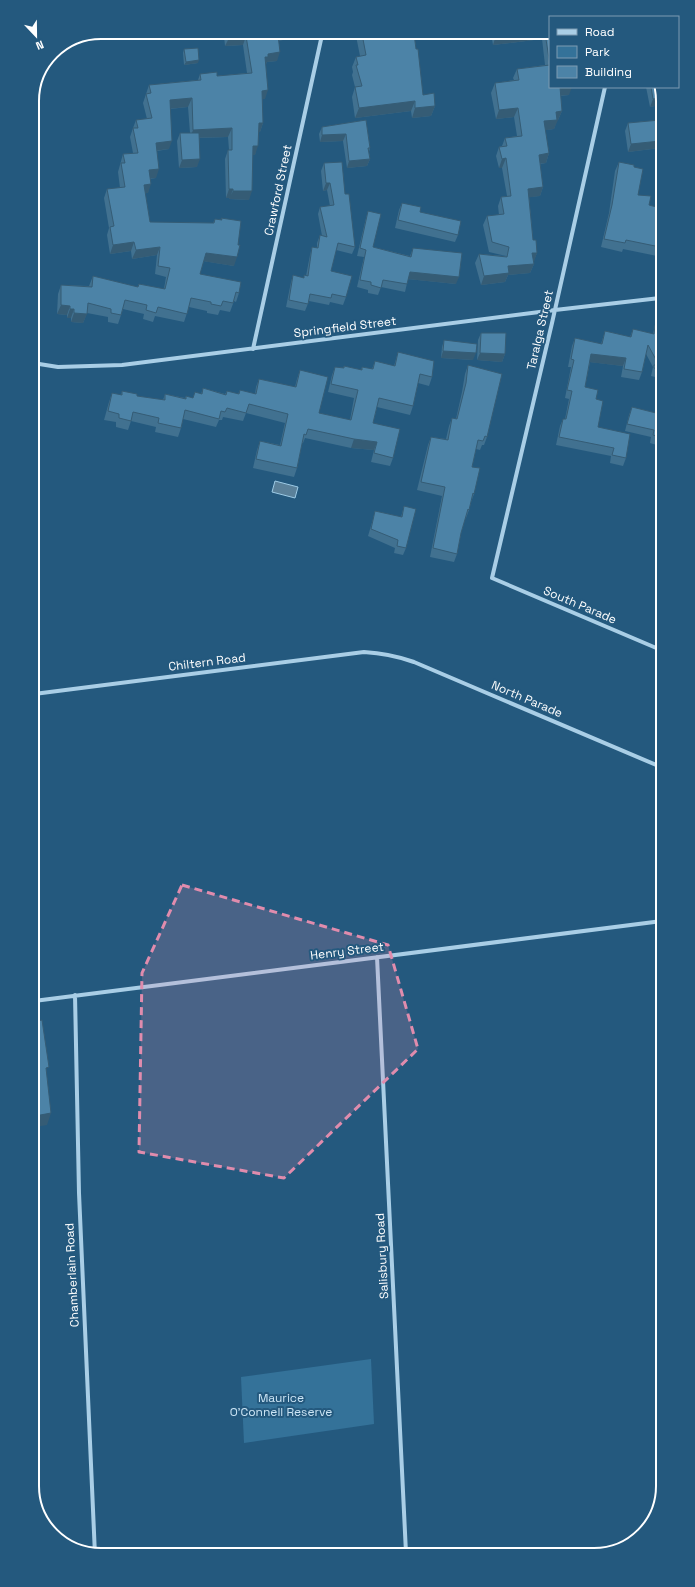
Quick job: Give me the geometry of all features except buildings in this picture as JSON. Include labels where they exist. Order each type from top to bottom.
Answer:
[{"type":"street","name":"Crawford Street","points":[[253,349],[321,39]]},
{"type":"street","name":"Taralga Street","points":[[492,578],[555,310],[605,88]]},
{"type":"street","name":"Springfield Street","points":[[39,364],[58,367],[122,365],[656,298]]},
{"type":"street","name":"South Parade","points":[[492,578],[656,648]]},
{"type":"street","name":"Chiltern Road","points":[[39,693],[364,652],[383,653]]},
{"type":"street","name":"North Parade","points":[[383,653],[414,662],[656,765]]},
{"type":"street","name":"Henry Street","points":[[39,999],[656,922]]},
{"type":"street","name":"Salisbury Road","points":[[377,957],[406,1548]]},
{"type":"street","name":"Chamberlain Road","points":[[75,995],[79,1192],[95,1548]]},
{"type":"highlighted area","points":[[182,885],[388,945],[418,1049],[284,1178],[139,1152],[142,973]]},
{"type":"green space","name":"Maurice O'Connell Reserve","points":[[371,1359],[374,1424],[244,1443],[241,1377]]},
{"type":"shaded area","points":[[275,481],[298,487],[295,498],[272,492]]}]
